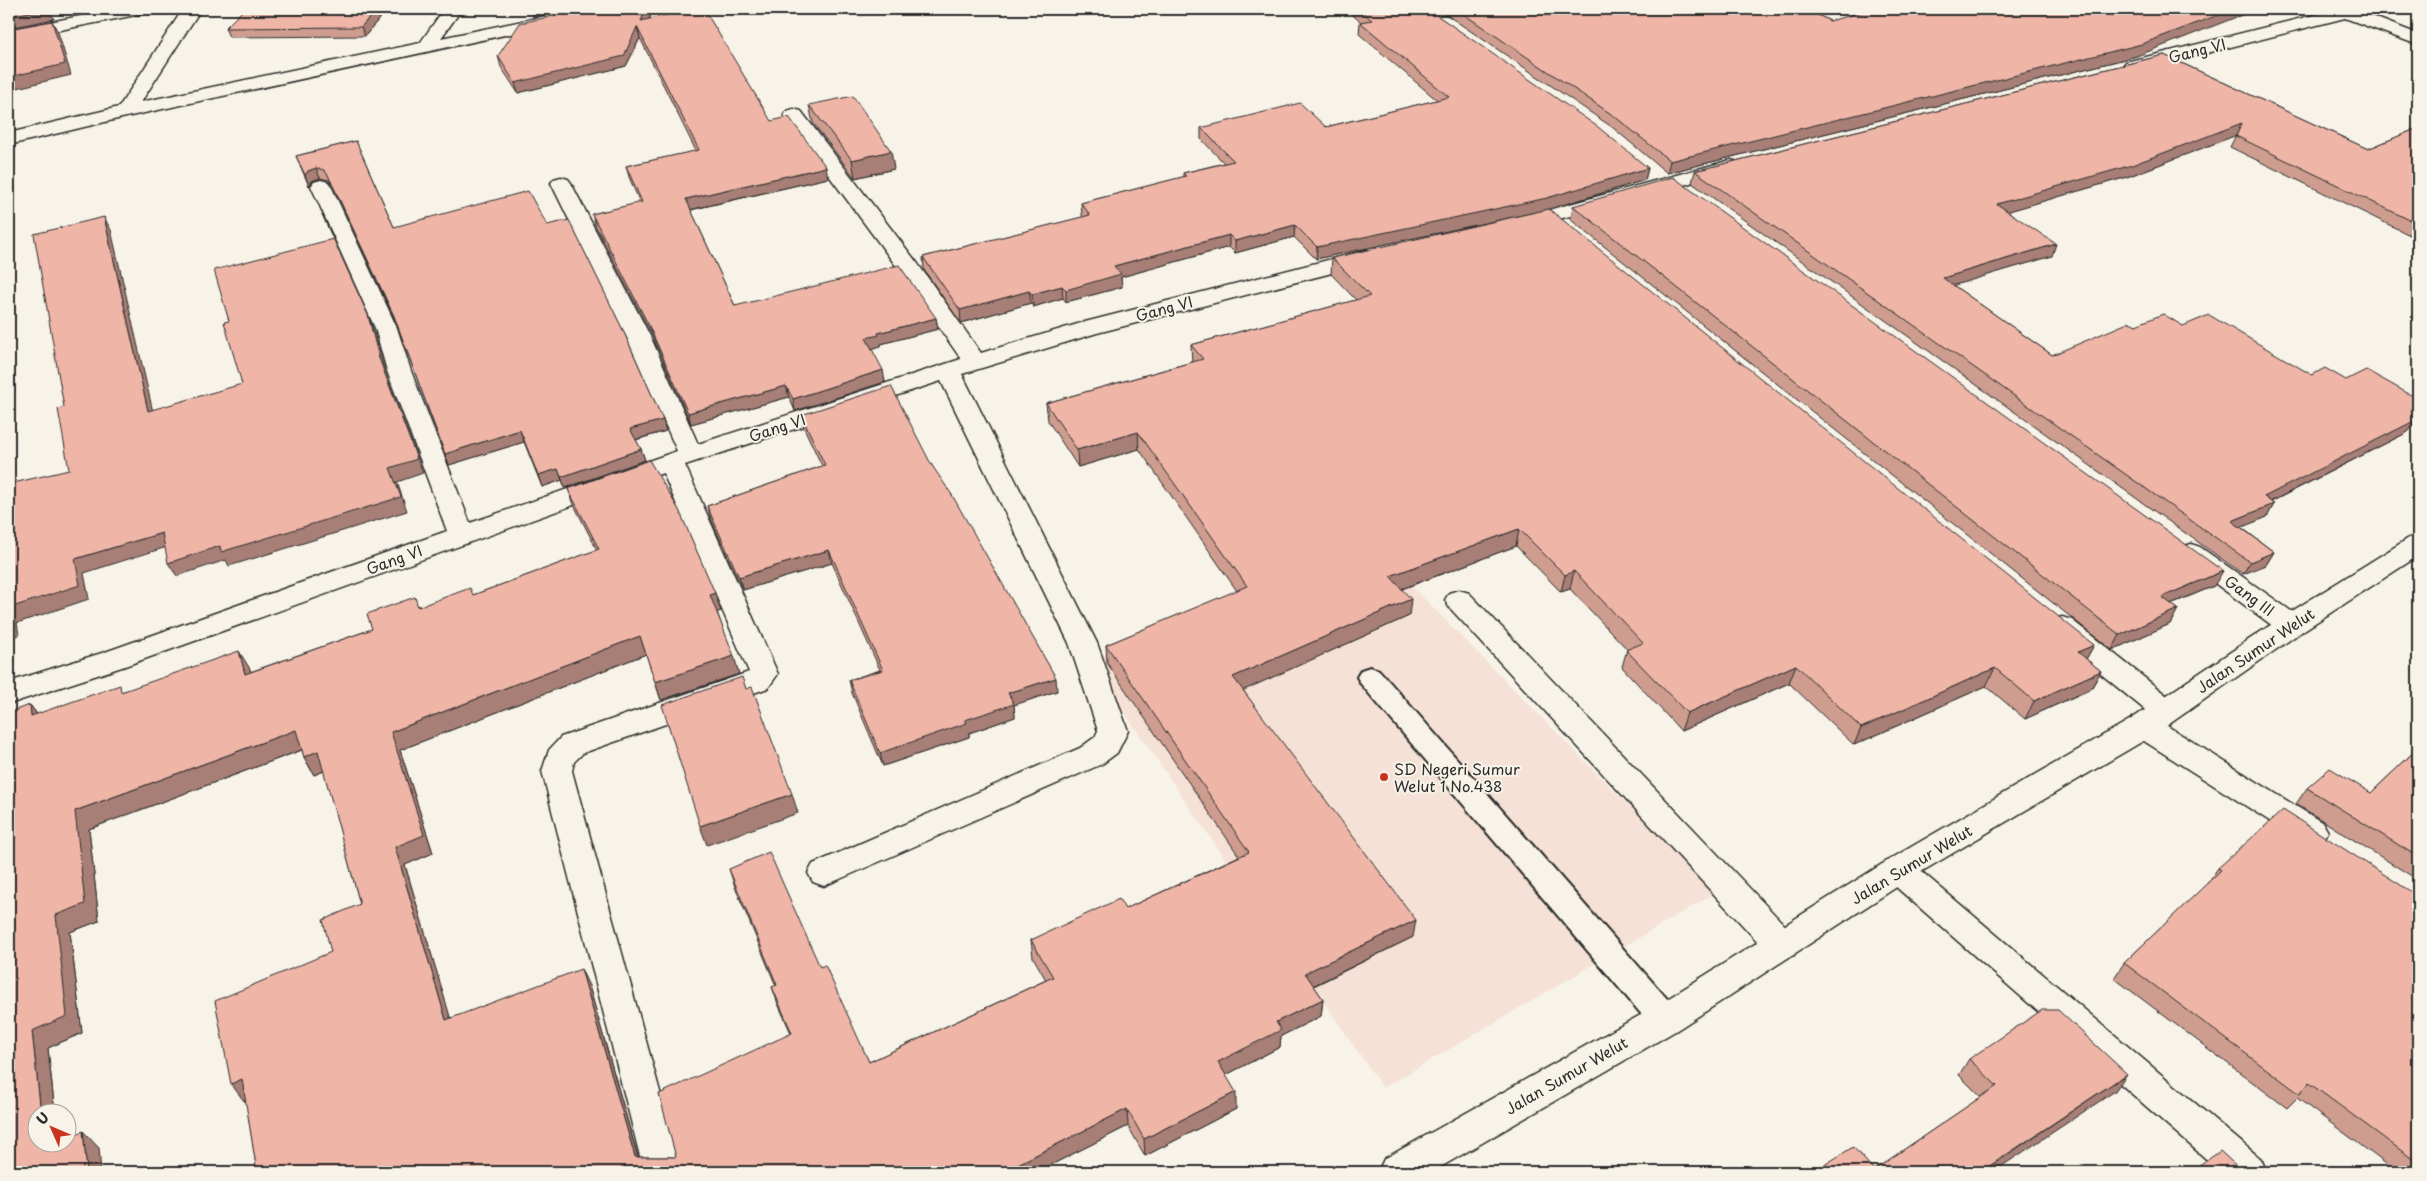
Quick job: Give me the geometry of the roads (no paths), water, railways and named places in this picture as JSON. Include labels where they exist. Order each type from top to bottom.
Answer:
[{"type":"street","points":[[46,10],[113,9]]},
{"type":"street","points":[[9,35],[141,9]]},
{"type":"street","points":[[126,111],[192,9]]},
{"type":"street","points":[[426,47],[453,9]]},
{"type":"street","points":[[494,33],[510,9]]},
{"type":"street","points":[[9,139],[126,111],[602,9]]},
{"type":"street","points":[[2342,10],[2418,40]]},
{"type":"street","name":"Gang VI","points":[[2112,71],[2342,10]]},
{"type":"street","points":[[794,115],[910,269],[975,362]]},
{"type":"street","points":[[1495,229],[1552,217],[1661,178],[1748,161]]},
{"type":"street","points":[[1661,178],[1696,198]]},
{"type":"street","points":[[561,183],[638,338],[681,458],[764,674],[758,680],[572,745],[560,758],[557,771],[663,1172]]},
{"type":"street","points":[[321,186],[386,328],[399,371],[462,535]]},
{"type":"street","points":[[1552,217],[1575,235]]},
{"type":"street","name":"Gang VI","points":[[9,693],[115,659],[681,458],[975,362],[1089,328],[1324,266],[1391,252]]},
{"type":"street","points":[[824,873],[1091,756],[1106,745],[1113,731],[1082,643],[948,371]]},
{"type":"street","name":"Gang III","points":[[2171,538],[2291,624]]},
{"type":"street","name":"Jalan Sumur Welut","points":[[1397,1172],[1664,1019],[1898,870],[2155,719],[2291,624],[2418,544]]},
{"type":"street","points":[[1459,600],[1782,945]]},
{"type":"street","points":[[2042,611],[2155,719],[2335,846]]},
{"type":"street","points":[[1898,870],[2248,1172]]},
{"type":"lane","points":[[1370,677],[1664,1019]]},
{"type":"place","name":"SD Negeri Sumur Welut 1 No.438","points":[[1384,777]]}]
